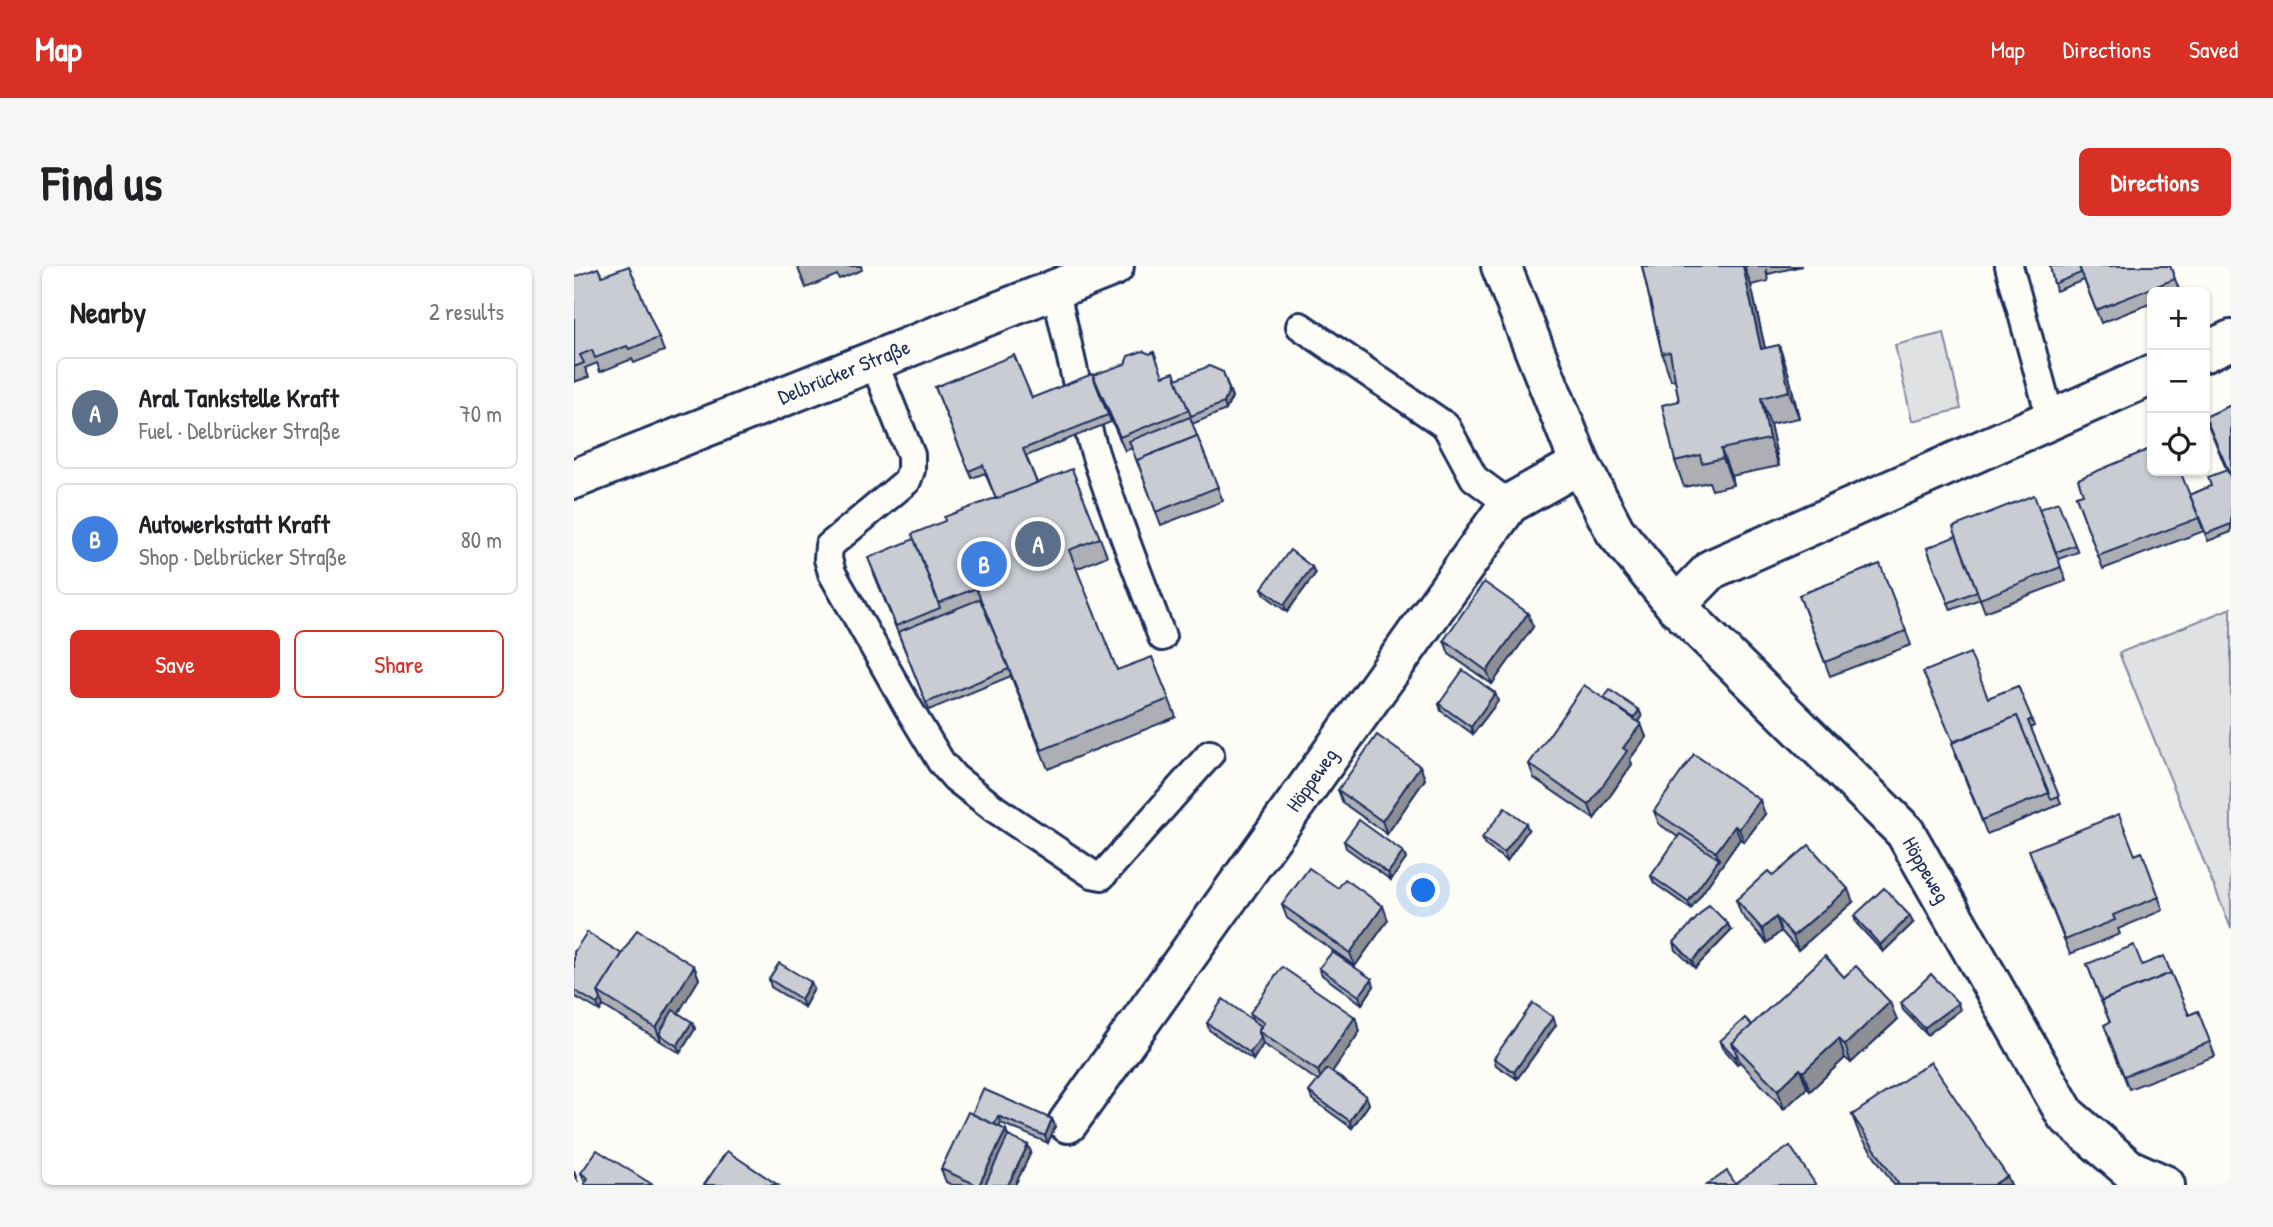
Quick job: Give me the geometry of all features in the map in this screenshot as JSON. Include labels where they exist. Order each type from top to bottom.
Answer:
[{"type":"street","name":"Höppeweg","points":[[1502,266],[1580,464],[1615,531],[1676,606],[1905,832],[2066,1115],[2118,1177],[2165,1185]]},
{"type":"street","name":"Delbrücker Straße","points":[[574,479],[1083,274]]},
{"type":"street","points":[[2209,350],[2231,340]]},
{"type":"street","points":[[1676,606],[1712,569],[2147,377]]},
{"type":"street","name":"Höppeweg","points":[[1068,1123],[1509,504],[1580,464]]},
{"type":"lane","points":[[2009,266],[2051,420]]},
{"type":"lane","points":[[1083,274],[1066,332],[1068,351],[1094,448],[1115,512],[1162,637]]},
{"type":"lane","points":[[1300,326],[1446,426],[1474,478],[1509,504]]},
{"type":"lane","points":[[873,360],[911,455],[911,470],[907,481],[829,545],[828,559],[832,573],[941,762],[955,778],[995,809],[1092,874],[1102,876],[1210,754]]},
{"type":"shaded area","points":[[1944,333],[1961,409],[1912,421],[1895,345]]},
{"type":"shaded area","points":[[2231,608],[2231,928],[2119,653]]},
{"type":"building","points":[[629,266],[659,338],[595,358],[592,350],[580,355],[584,363],[574,367],[574,277],[598,268],[602,276]]},
{"type":"building","points":[[1642,266],[1743,266],[1761,349],[1779,345],[1789,391],[1761,398],[1769,439],[1721,449],[1723,458],[1702,463],[1700,455],[1675,461],[1662,405],[1679,401],[1670,352],[1662,353]]},
{"type":"building","points":[[2050,266],[2079,266],[2081,273],[2054,284]]},
{"type":"building","points":[[2079,266],[2170,266],[2175,279],[2147,287],[2147,290],[2096,310]]},
{"type":"building","points":[[1143,351],[1150,354],[1154,352],[1163,376],[1174,372],[1189,410],[1120,437],[1093,375],[1125,364],[1128,356]]},
{"type":"building","points":[[1014,355],[1032,398],[1092,374],[1108,415],[1023,449],[1037,483],[996,499],[983,465],[969,471],[935,387]]},
{"type":"building","points":[[1209,366],[1223,372],[1229,390],[1224,403],[1191,416],[1176,379]]},
{"type":"building","points":[[2231,405],[2231,477],[2210,429],[2210,415]]},
{"type":"building","points":[[1190,417],[1197,436],[1137,460],[1139,467],[1129,441]]},
{"type":"building","points":[[1197,436],[1218,487],[1156,512],[1137,460]]},
{"type":"building","points":[[2147,450],[2147,476],[2182,476],[2199,518],[2098,556],[2076,496],[2083,494],[2078,479]]},
{"type":"building","points":[[1072,469],[1100,538],[1069,550],[1117,670],[1152,657],[1169,699],[1042,750],[976,588],[939,603],[912,534],[945,521],[944,517]]},
{"type":"building","points":[[2227,470],[2231,479],[2231,524],[2206,534],[2190,495],[2211,486],[2208,477]]},
{"type":"building","points":[[2034,495],[2061,567],[1980,599],[1953,527]]},
{"type":"building","points":[[2058,502],[2075,545],[2056,552],[2039,509]]},
{"type":"building","points":[[1956,536],[1977,591],[1948,603],[1927,548]]},
{"type":"building","points":[[914,539],[940,608],[896,626],[868,558]]},
{"type":"building","points":[[1290,550],[1312,567],[1284,605],[1262,588]]},
{"type":"building","points":[[1880,564],[1906,631],[1825,662],[1799,595]]},
{"type":"building","points":[[1484,582],[1528,613],[1487,671],[1444,640]]},
{"type":"building","points":[[980,599],[1009,669],[926,703],[898,632]]},
{"type":"building","points":[[1970,653],[1988,698],[2018,686],[2032,719],[2028,721],[2059,796],[2051,799],[2017,716],[1953,742],[1923,672]]},
{"type":"building","points":[[1463,670],[1495,693],[1471,727],[1439,704]]},
{"type":"building","points":[[1584,685],[1641,724],[1623,748],[1627,751],[1589,805],[1529,764]]},
{"type":"building","points":[[1610,690],[1639,710],[1634,718],[1604,698]]},
{"type":"building","points":[[2017,716],[2049,793],[1982,820],[1952,743]]},
{"type":"building","points":[[1377,735],[1420,766],[1382,821],[1338,790]]},
{"type":"building","points":[[1694,754],[1760,800],[1739,829],[1735,826],[1716,852],[1654,811]]},
{"type":"building","points":[[1505,808],[1526,823],[1504,853],[1482,838]]},
{"type":"building","points":[[2119,814],[2135,855],[2142,852],[2159,897],[2113,915],[2115,920],[2065,940],[2029,850]]},
{"type":"building","points":[[1359,820],[1403,852],[1388,873],[1344,841]]},
{"type":"building","points":[[1680,834],[1719,859],[1688,902],[1651,876]]},
{"type":"building","points":[[1809,845],[1848,889],[1793,936],[1776,917],[1762,929],[1736,900],[1768,871],[1773,876]]},
{"type":"building","points":[[1309,868],[1338,888],[1345,879],[1383,906],[1350,953],[1282,905]]},
{"type":"building","points":[[1884,888],[1910,916],[1880,945],[1854,916]]},
{"type":"building","points":[[1709,905],[1728,924],[1692,961],[1674,942]]},
{"type":"building","points":[[637,930],[694,966],[656,1028],[598,992]]},
{"type":"building","points":[[587,932],[622,954],[598,992],[601,999],[597,1004],[574,990],[574,952]]},
{"type":"building","points":[[2134,945],[2142,965],[2164,956],[2171,973],[2102,1001],[2087,964]]},
{"type":"building","points":[[1332,952],[1372,979],[1359,996],[1319,968]]},
{"type":"building","points":[[1825,956],[1844,977],[1856,966],[1890,1002],[1845,1045],[1839,1039],[1803,1072],[1800,1069],[1778,1090],[1732,1043]]},
{"type":"building","points":[[779,963],[811,982],[801,999],[769,979]]},
{"type":"building","points":[[1282,967],[1355,1017],[1318,1071],[1258,1031],[1264,1023],[1250,1013]]},
{"type":"building","points":[[2171,973],[2189,1015],[2198,1011],[2210,1042],[2124,1076],[2104,1025],[2110,1022],[2101,1001]]},
{"type":"building","points":[[1931,974],[1958,1003],[1924,1028],[1901,1003]]},
{"type":"building","points":[[1223,999],[1261,1026],[1258,1031],[1261,1037],[1250,1053],[1207,1023]]},
{"type":"building","points":[[1533,1003],[1553,1017],[1514,1072],[1494,1058]]},
{"type":"building","points":[[673,1010],[692,1022],[677,1046],[659,1034]]},
{"type":"building","points":[[1745,1018],[1752,1025],[1732,1043],[1737,1055],[1735,1057],[1720,1041]]},
{"type":"building","points":[[1931,1062],[2007,1176],[1993,1185],[1899,1185],[1852,1115]]},
{"type":"building","points":[[1327,1069],[1366,1096],[1350,1121],[1309,1092]]},
{"type":"building","points":[[983,1089],[1052,1119],[1045,1136],[998,1116],[994,1125],[972,1114]]},
{"type":"building","points":[[968,1112],[1006,1130],[979,1185],[941,1169]]},
{"type":"building","points":[[1008,1136],[1028,1145],[1008,1185],[985,1185]]},
{"type":"building","points":[[1790,1146],[1816,1185],[1733,1185]]},
{"type":"building","points":[[597,1150],[653,1185],[584,1185],[588,1178],[581,1173]]},
{"type":"building","points":[[727,1151],[778,1185],[704,1185]]},
{"type":"building","points":[[1727,1171],[1735,1183],[1733,1185],[1707,1185]]},
{"type":"place","name":"Aral Tankstelle Kraft","points":[[1038,544]]},
{"type":"place","name":"Autowerkstatt Kraft","points":[[984,564]]}]
